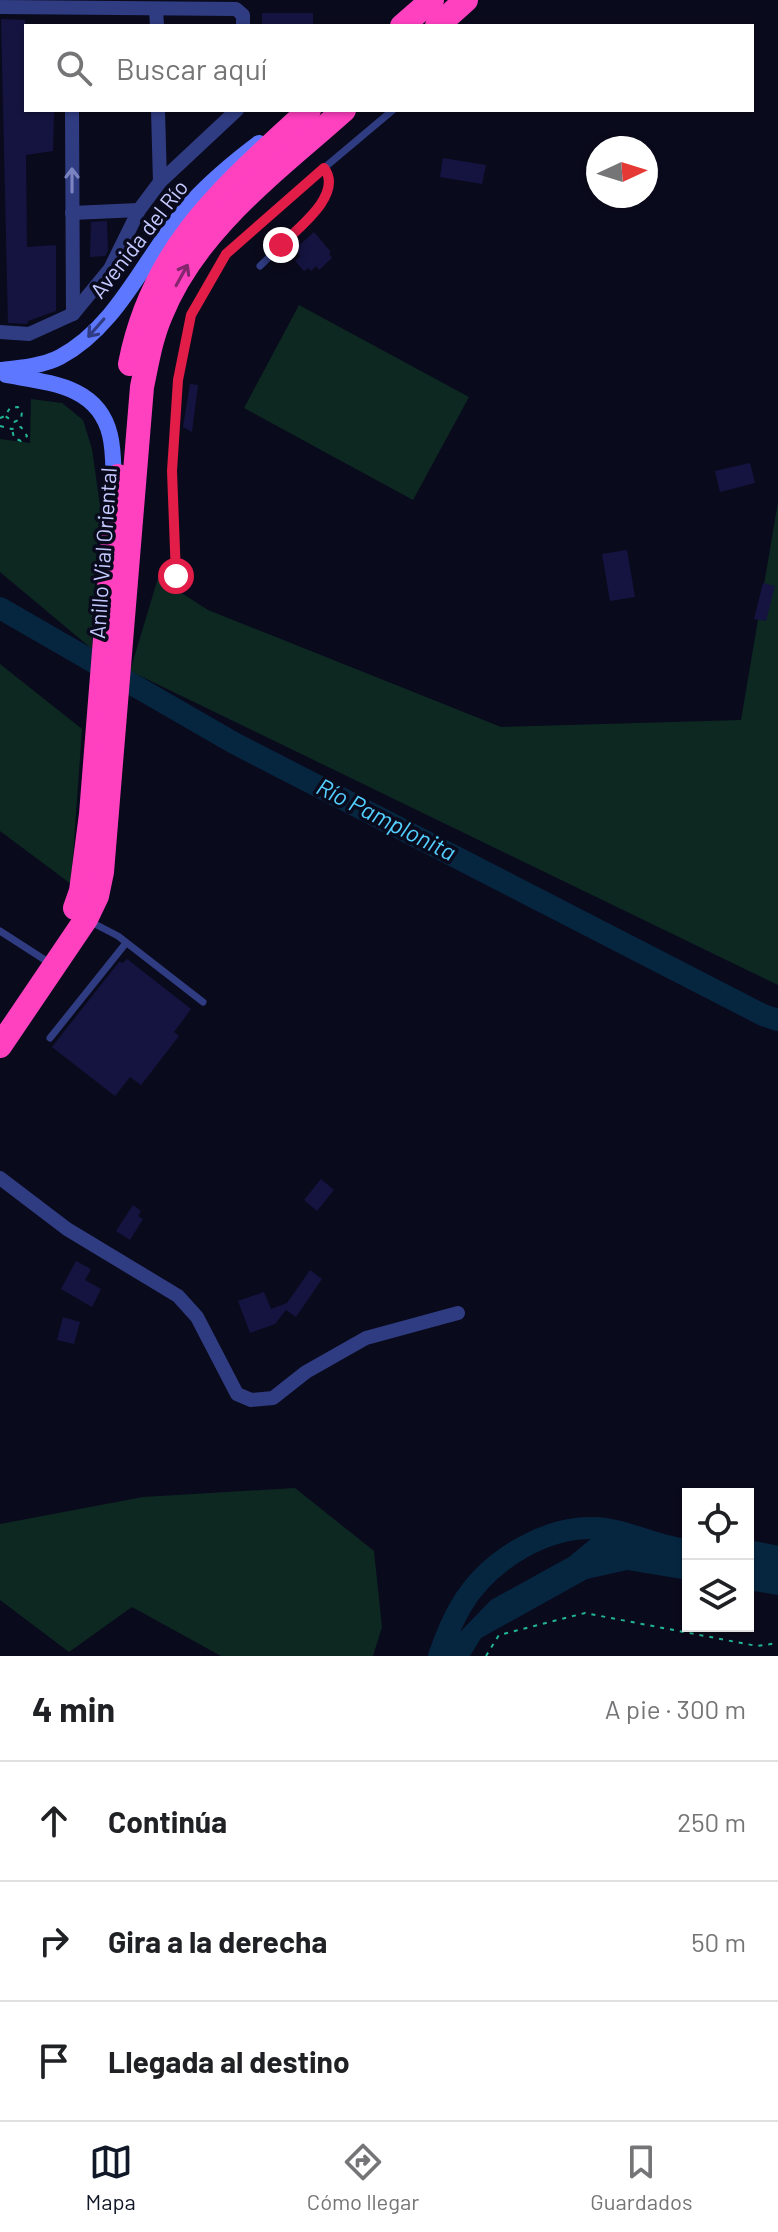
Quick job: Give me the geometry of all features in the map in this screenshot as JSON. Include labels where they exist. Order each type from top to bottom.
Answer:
[{"type":"highway","points":[[411,24],[439,18],[466,0]]},
{"type":"highway","name":"Anillo Vial Oriental","points":[[0,1046],[86,919],[97,896],[102,872],[100,814],[121,509],[126,386],[144,309],[173,251],[201,214],[307,112]]},
{"type":"highway","name":"Anillo Vial Oriental","points":[[121,509],[150,347],[167,302],[193,256],[216,226],[342,112]]},
{"type":"highway","name":"Anillo Vial Oriental","points":[[0,1022],[45,960],[73,914],[100,814]]},
{"type":"main road","name":"Avenida del Río","points":[[0,372],[57,358],[91,336],[190,204],[233,162],[299,112]]},
{"type":"main road","name":"Avenida del Río","points":[[0,372],[81,393],[102,411],[111,437],[121,509]]},
{"type":"street","points":[[0,7],[236,9],[243,15],[243,24]]},
{"type":"street","points":[[72,9],[72,24]]},
{"type":"street","points":[[156,9],[157,24]]},
{"type":"street","points":[[72,112],[73,314]]},
{"type":"street","points":[[158,112],[160,182]]},
{"type":"street","points":[[0,332],[29,334],[73,314],[110,269],[139,210],[160,182],[235,112]]},
{"type":"street","points":[[159,150],[193,151]]},
{"type":"street","points":[[72,213],[139,210]]},
{"type":"street","points":[[0,1178],[67,1229],[178,1296],[197,1317],[237,1394],[251,1400],[273,1398],[306,1372],[366,1338],[458,1313]]},
{"type":"lane","points":[[176,576],[173,456],[178,380],[191,315],[226,254],[391,112]]},
{"type":"lane","points":[[260,266],[322,203],[329,182],[324,168]]},
{"type":"lane","points":[[86,919],[126,943],[203,1002]]},
{"type":"lane","points":[[0,931],[45,960]]},
{"type":"lane","points":[[50,1038],[126,943]]},
{"type":"path","points":[[0,418],[5,416]]},
{"type":"path","points":[[0,426],[12,429]]},
{"type":"path","points":[[486,1656],[499,1635],[585,1613],[757,1646],[778,1643]]},
{"type":"green space","points":[[299,305],[469,397],[413,500],[244,408]]},
{"type":"green space","points":[[31,399],[62,403],[83,420],[92,449],[101,513],[92,649],[0,572],[0,439],[30,443]]},
{"type":"green space","points":[[778,502],[778,985],[130,671],[158,578],[208,610],[501,727],[741,720]]},
{"type":"green space","points":[[0,664],[82,729],[71,884],[0,831]]},
{"type":"green space","points":[[295,1488],[374,1551],[382,1627],[373,1656],[221,1656],[132,1607],[69,1652],[0,1600],[0,1524],[143,1497]]},
{"type":"water","points":[[597,1534],[682,1545],[682,1579],[627,1570],[587,1579],[481,1638],[470,1656],[437,1656],[491,1600],[569,1557]]},
{"type":"water","points":[[754,1555],[778,1558],[778,1595],[754,1591]]},
{"type":"building","points":[[262,13],[313,13],[313,24],[262,24]]},
{"type":"building","points":[[1,19],[25,20],[24,112],[54,112],[53,151],[26,155],[27,247],[56,245],[56,311],[27,324],[8,323]]},
{"type":"building","points":[[443,158],[486,165],[482,184],[440,177]]},
{"type":"building","points":[[107,221],[108,251],[105,256],[90,257],[91,222]]},
{"type":"building","points":[[314,232],[331,252],[332,258],[319,270],[316,266],[311,271],[308,268],[304,271],[295,261],[300,256],[294,250]]},
{"type":"building","points":[[190,384],[198,385],[192,432],[183,427]]},
{"type":"building","points":[[750,463],[755,483],[720,492],[715,471]]},
{"type":"building","points":[[627,550],[635,597],[610,601],[602,554]]},
{"type":"building","points":[[763,583],[775,586],[766,621],[754,619]]},
{"type":"building","points":[[127,959],[191,1009],[174,1032],[179,1036],[141,1085],[130,1077],[115,1096],[52,1047],[119,962]]},
{"type":"building","points":[[321,1179],[334,1190],[317,1211],[304,1200]]},
{"type":"building","points":[[133,1205],[141,1211],[138,1216],[143,1219],[130,1240],[116,1231]]},
{"type":"building","points":[[76,1261],[91,1269],[85,1280],[101,1289],[92,1307],[61,1289]]},
{"type":"building","points":[[310,1270],[322,1279],[296,1317],[286,1310],[275,1324],[250,1333],[238,1301],[264,1292],[271,1309],[287,1303]]},
{"type":"building","points":[[63,1317],[80,1322],[74,1344],[57,1340]]},
{"type":"waterway","name":"Río Pamplonita","points":[[0,608],[234,743],[778,1020]]},
{"type":"waterway","points":[[439,1656],[461,1606],[473,1589],[504,1559],[543,1538],[563,1531],[605,1529],[682,1549]]},
{"type":"waterway","points":[[754,1552],[778,1557]]},
{"type":"route","points":[[176,576],[172,471],[178,380],[191,315],[226,254],[324,168],[329,182],[322,203],[281,245]]}]
